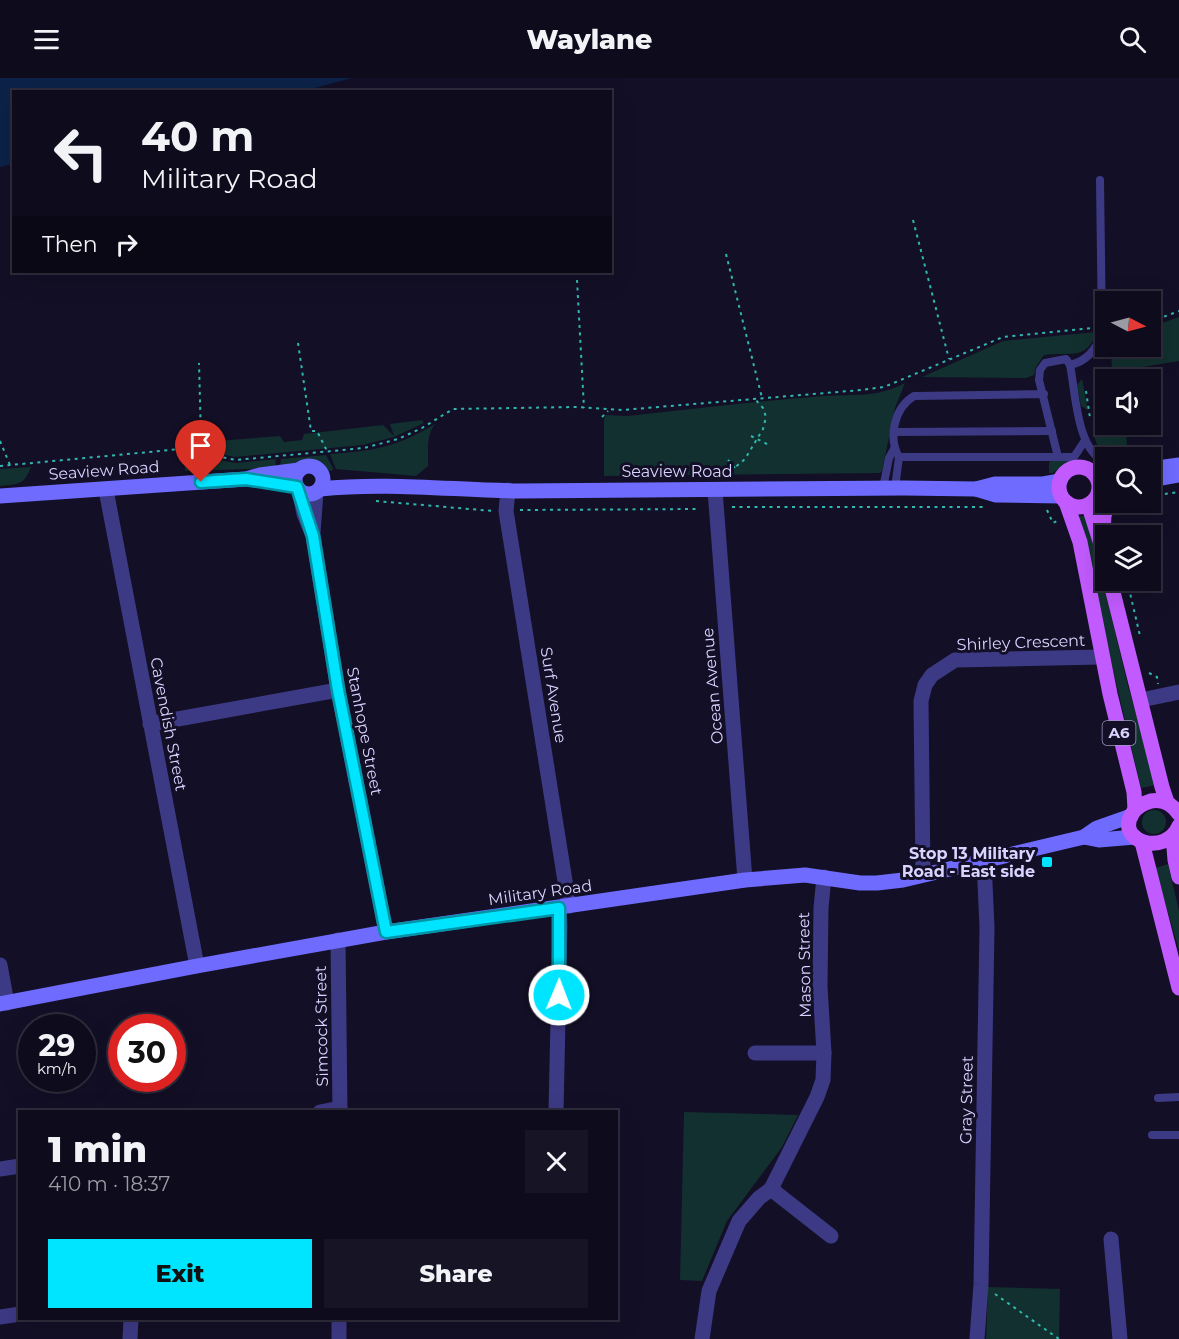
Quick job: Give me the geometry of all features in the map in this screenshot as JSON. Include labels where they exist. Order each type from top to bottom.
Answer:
[{"type":"main road","points":[[1095,471],[1080,466],[1067,470],[1062,493],[1079,507],[1095,503]]},
{"type":"main road","name":"A6","points":[[1062,493],[1080,542],[1102,657],[1134,792],[1133,813],[1129,823],[1131,832],[1138,839],[1179,988]]},
{"type":"main road","points":[[1095,510],[1091,513],[1095,526]]},
{"type":"main road","name":"A6","points":[[1113,591],[1162,787],[1175,808]]},
{"type":"main road","name":"A6","points":[[1133,813],[1142,804],[1154,801],[1175,808]]},
{"type":"main road","points":[[1138,839],[1156,844],[1164,842],[1177,830]]},
{"type":"main road","points":[[1177,830],[1175,860],[1179,877]]},
{"type":"street","points":[[308,465],[321,472],[323,481],[318,491],[307,494],[298,489],[295,478],[299,470],[308,465]]},
{"type":"street","points":[[1161,467],[1179,465]]},
{"type":"street","name":"Seaview Road","points":[[0,496],[246,479],[299,470]]},
{"type":"street","name":"Seaview Road","points":[[321,472],[378,485]]},
{"type":"street","points":[[1161,478],[1179,475]]},
{"type":"street","name":"Seaview Road","points":[[246,479],[298,489]]},
{"type":"street","name":"Seaview Road","points":[[318,491],[378,485],[508,490],[889,488],[976,489],[996,495],[1062,493]]},
{"type":"street","name":"Cavendish Street","points":[[106,489],[197,966]]},
{"type":"street","name":"Stanhope Street","points":[[298,489],[313,536],[338,690],[386,932]]},
{"type":"street","name":"Surf Avenue","points":[[508,490],[506,511],[564,907],[560,925],[556,1110]]},
{"type":"street","name":"Ocean Avenue","points":[[715,490],[746,880]]},
{"type":"street","name":"Stanhope Street","points":[[313,536],[318,491]]},
{"type":"street","name":"Shirley Crescent","points":[[923,874],[921,701],[925,685],[932,675],[955,660],[1102,657]]},
{"type":"street","points":[[150,724],[338,690]]},
{"type":"street","points":[[1141,700],[1179,692]]},
{"type":"street","name":"Military Road","points":[[3,1003],[386,932],[746,880],[805,875],[860,883],[877,883],[1084,837],[1097,828],[1133,813]]},
{"type":"street","name":"Military Road","points":[[1084,837],[1099,840],[1138,839]]},
{"type":"street","name":"Gray Street","points":[[977,1339],[981,1284],[987,927],[984,861]]},
{"type":"street","name":"Mason Street","points":[[702,1339],[709,1291],[740,1221],[759,1198],[771,1189],[817,1097],[823,1080],[824,1053],[820,986],[821,908],[824,877]]},
{"type":"street","name":"Simcock Street","points":[[338,940],[340,1110]]},
{"type":"street","points":[[0,965],[3,1003]]},
{"type":"street","points":[[755,1053],[824,1053]]},
{"type":"street","points":[[0,1169],[18,1166]]},
{"type":"street","points":[[771,1189],[831,1236]]},
{"type":"street","points":[[1111,1239],[1120,1339]]},
{"type":"street","points":[[0,1317],[18,1314]]},
{"type":"street","points":[[130,1320],[130,1339]]},
{"type":"street","points":[[339,1320],[339,1339]]},
{"type":"lane","points":[[1100,180],[1102,291]]},
{"type":"lane","points":[[1070,365],[1088,358],[1095,348]]},
{"type":"lane","points":[[1058,457],[1039,380],[1040,370],[1045,363],[1065,359],[1070,365],[1084,442],[1095,457]]},
{"type":"lane","points":[[889,488],[889,458],[894,449],[894,432],[898,413],[904,402],[914,396],[1044,394]]},
{"type":"lane","points":[[894,432],[1052,431]]},
{"type":"lane","points":[[899,457],[1074,457],[1084,442]]},
{"type":"lane","points":[[889,488],[899,457],[894,449]]},
{"type":"lane","points":[[1158,1098],[1179,1097]]},
{"type":"lane","points":[[1152,1135],[1179,1135]]},
{"type":"path","points":[[912,220],[949,359]]},
{"type":"path","points":[[726,254],[762,398]]},
{"type":"path","points":[[577,280],[584,408]]},
{"type":"path","points":[[1161,318],[1179,312]]},
{"type":"path","points":[[0,466],[181,449],[236,460],[364,448],[398,439],[453,410],[584,408],[633,410],[884,387],[1003,337],[1095,328]]},
{"type":"path","points":[[298,343],[311,431],[317,431],[327,451]]},
{"type":"path","points":[[190,450],[201,440],[199,363]]},
{"type":"path","points":[[1085,388],[1091,419]]},
{"type":"path","points":[[724,477],[745,459],[764,429],[766,417],[763,408],[755,399]]},
{"type":"path","points":[[602,417],[609,409]]},
{"type":"path","points":[[751,436],[769,445]]},
{"type":"path","points":[[0,441],[10,465]]},
{"type":"path","points":[[728,460],[735,468]]},
{"type":"path","points":[[1161,494],[1179,492]]},
{"type":"path","points":[[732,507],[990,507]]},
{"type":"path","points":[[1039,508],[1046,509],[1053,523]]},
{"type":"path","points":[[1129,591],[1140,638]]},
{"type":"path","points":[[1148,673],[1156,677],[1158,684]]},
{"type":"path","points":[[981,1284],[1058,1339]]},
{"type":"green space","points":[[1179,317],[1179,361],[1130,369],[1112,369],[1111,357],[1161,357],[1161,323]]},
{"type":"green space","points":[[1095,332],[1088,348],[1076,353],[1044,355],[1034,375],[1026,378],[922,377],[1003,341]]},
{"type":"green space","points":[[1082,379],[1088,410],[1081,406],[1077,385]]},
{"type":"green space","points":[[905,383],[895,408],[880,473],[604,476],[604,419],[606,415],[627,416],[799,398],[865,394],[885,391]]},
{"type":"green space","points":[[422,420],[424,423],[394,437],[363,445],[235,457],[205,451],[205,442],[280,436],[284,442],[302,440],[304,434],[383,425],[394,436],[390,424]]},
{"type":"green space","points":[[435,424],[429,439],[428,466],[416,476],[336,469],[330,454],[360,451],[397,443]]},
{"type":"green space","points":[[1094,435],[1126,435],[1127,447],[1099,447]]},
{"type":"green space","points":[[184,454],[236,463],[276,459],[275,468],[185,471]]},
{"type":"green space","points":[[326,455],[333,468],[332,471],[326,470],[313,461],[280,468],[281,459]]},
{"type":"green space","points":[[1071,460],[1053,473],[1049,473],[1049,462]]},
{"type":"green space","points":[[31,467],[26,477],[20,482],[0,486],[0,469]]},
{"type":"green space","points":[[1087,515],[1095,548],[1095,591],[1105,591],[1128,686],[1156,785],[1141,788],[1077,517]]},
{"type":"green space","points":[[1154,810],[1163,813],[1166,822],[1163,831],[1154,834],[1145,831],[1142,822],[1145,813]]},
{"type":"green space","points":[[1168,864],[1179,911],[1179,950],[1155,868]]},
{"type":"green space","points":[[684,1112],[798,1115],[782,1147],[727,1221],[702,1281],[680,1280]]},
{"type":"green space","points":[[988,1287],[1060,1289],[1059,1339],[986,1339]]},
{"type":"water","points":[[0,78],[352,78],[307,90],[12,90],[12,164],[0,167]]},
{"type":"place","name":"Stop 13 Military Road - East side","points":[[1047,862]]},
{"type":"route","points":[[201,482],[246,479],[297,487],[299,490],[304,513],[313,536],[338,690],[386,932],[559,908],[559,995]]}]
